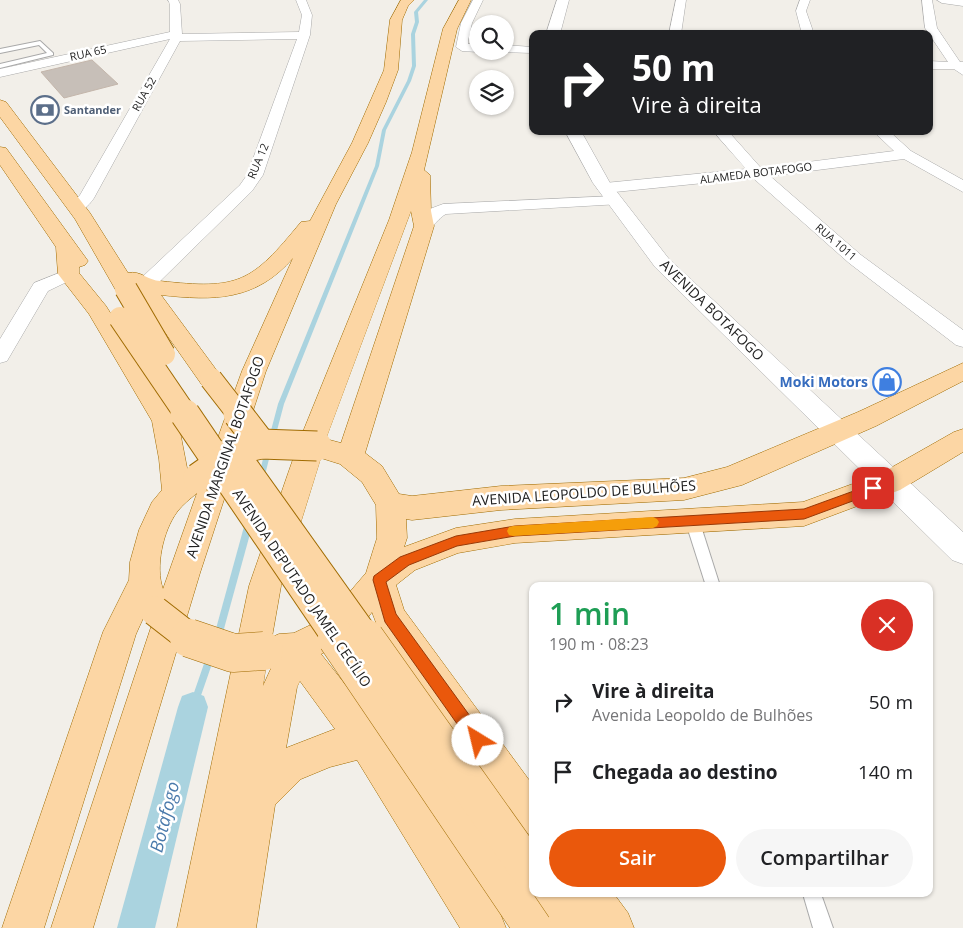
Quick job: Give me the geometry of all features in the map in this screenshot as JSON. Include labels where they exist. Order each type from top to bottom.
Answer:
[{"type":"main road","name":"AVENIDA MARGINAL BOTAFOGO","points":[[72,928],[184,573],[251,380],[327,204],[360,143],[378,102],[391,70],[396,20],[403,5],[408,0]]},
{"type":"main road","points":[[198,928],[265,586],[313,439],[399,220],[421,152],[450,29],[465,0]]},
{"type":"main road","name":"AVENIDA DEPUTADO JAMEL CECÍLIO","points":[[0,105],[22,138],[76,207],[171,365],[529,869]]},
{"type":"main road","name":"AVENIDA DEPUTADO JAMEL CECÍLIO","points":[[0,152],[66,247],[97,281],[126,290],[533,928]]},
{"type":"main road","points":[[350,456],[424,226],[421,211],[421,152]]},
{"type":"main road","points":[[126,290],[212,292],[228,291],[248,285],[270,271],[327,204]]},
{"type":"main road","points":[[66,247],[69,274],[98,311],[165,422],[174,459],[187,486]]},
{"type":"main road","points":[[126,290],[211,379],[261,444]]},
{"type":"main road","name":"AVENIDA LEOPOLDO DE BULHÕES","points":[[390,504],[412,508],[501,498],[684,489],[732,478],[837,432],[963,371]]},
{"type":"main road","points":[[529,812],[390,617],[379,580],[392,538],[390,504],[372,474],[350,456],[318,446],[261,444],[239,450],[187,486],[166,506],[151,536],[146,565],[150,596],[190,639],[233,653],[280,650],[342,627],[379,580],[404,561],[456,541],[515,531],[804,514],[890,482],[963,439]]},
{"type":"main road","points":[[23,928],[120,632],[150,596]]},
{"type":"main road","points":[[280,650],[365,739],[485,928]]},
{"type":"main road","points":[[236,928],[250,832],[280,687],[280,650]]},
{"type":"main road","points":[[258,795],[288,766],[330,749],[365,739]]},
{"type":"main road","points":[[550,897],[572,928]]},
{"type":"main road","points":[[590,897],[613,928]]},
{"type":"street","points":[[173,0],[175,4],[176,36]]},
{"type":"street","name":"RUA 12","points":[[126,290],[246,188],[255,175],[304,35],[308,15],[301,0]]},
{"type":"street","points":[[470,15],[478,0]]},
{"type":"street","points":[[554,30],[563,0]]},
{"type":"street","points":[[676,30],[678,4],[681,0]]},
{"type":"street","points":[[805,0],[801,11],[807,30]]},
{"type":"street","points":[[927,0],[932,28],[961,67]]},
{"type":"street","points":[[942,0],[963,3]]},
{"type":"street","points":[[469,19],[462,38],[462,47],[469,47]]},
{"type":"street","name":"RUA 65","points":[[0,73],[54,57],[176,36],[304,35]]},
{"type":"street","name":"RUA 52","points":[[76,207],[86,198],[176,36]]},
{"type":"street","points":[[514,49],[529,50]]},
{"type":"street","points":[[933,64],[961,67]]},
{"type":"street","name":"AVENIDA BOTAFOGO","points":[[575,135],[620,212],[662,263],[963,551]]},
{"type":"street","name":"RUA 1011","points":[[724,135],[757,173],[855,259],[963,340]]},
{"type":"street","points":[[885,135],[906,154],[963,187]]},
{"type":"street","name":"ALAMEDA BOTAFOGO","points":[[424,226],[433,214],[444,208],[610,194],[906,154]]},
{"type":"street","points":[[0,356],[41,287],[69,274]]},
{"type":"lane","points":[[0,51],[40,43],[54,57]]},
{"type":"lane","points":[[0,66],[54,57]]},
{"type":"lane","points":[[692,520],[712,582]]},
{"type":"lane","points":[[813,897],[823,928]]},
{"type":"building","points":[[92,60],[118,84],[64,98],[41,72]]},
{"type":"waterway","points":[[272,438],[281,404],[377,166],[384,130],[409,81],[414,66],[413,34],[417,22],[416,12],[426,0]]},
{"type":"waterway","points":[[261,479],[268,451]]},
{"type":"waterway","points":[[218,636],[249,523]]},
{"type":"waterway","points":[[193,707],[210,658]]},
{"type":"waterway","name":"Botafogo","points":[[136,928],[193,707]]},
{"type":"slow traffic","points":[[513,531],[653,522]]},
{"type":"place","name":"Santander","points":[[45,110]]},
{"type":"place","name":"Moki Motors","points":[[887,382]]},
{"type":"route","points":[[478,740],[390,617],[379,580],[404,561],[456,541],[515,531],[804,514],[873,488]]}]
